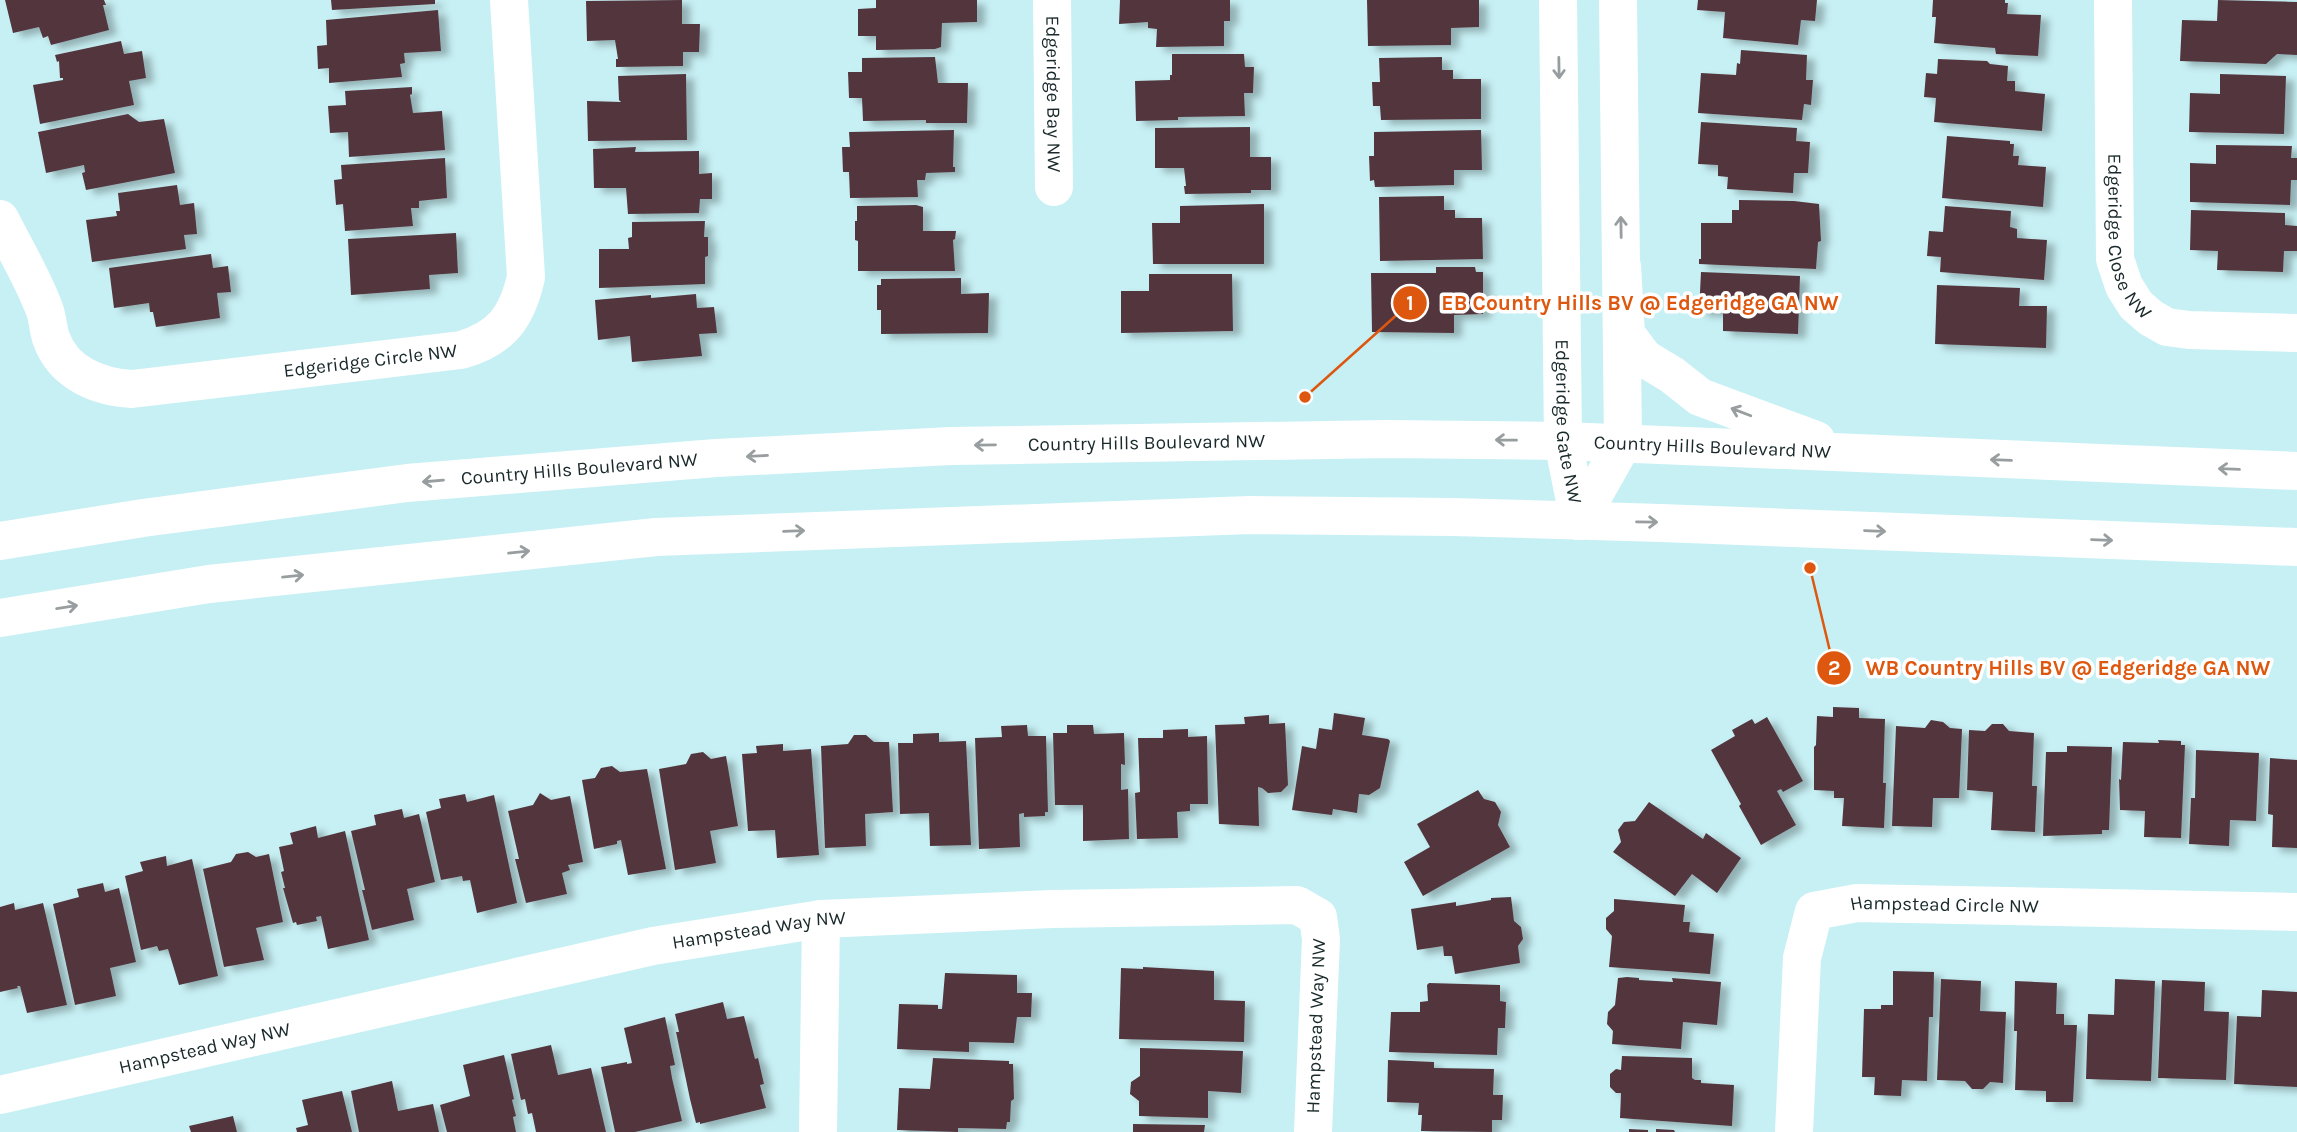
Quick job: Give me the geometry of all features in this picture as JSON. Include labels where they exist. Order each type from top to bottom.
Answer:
[{"type":"street","name":"Edgeridge Circle NW","points":[[0,219],[45,311],[52,340],[66,362],[87,379],[111,388],[132,389],[447,352],[474,346],[493,338],[508,322],[521,300],[526,277],[509,0]]},
{"type":"street","name":"Edgeridge Bay NW","points":[[1052,0],[1054,187]]},
{"type":"street","name":"Edgeridge Gate NW","points":[[1558,0],[1563,441],[1579,521]]},
{"type":"street","name":"Edgeridge Gate NW","points":[[1579,521],[1623,443],[1618,0]]},
{"type":"street","name":"Edgeridge Close NW","points":[[2113,0],[2115,259],[2124,286],[2136,305],[2167,327],[2297,333]]},
{"type":"street","points":[[1622,266],[1626,334],[1643,358],[1672,375],[1700,397],[1851,454]]},
{"type":"street","name":"Country Hills Boulevard NW","points":[[0,541],[407,483],[716,458],[951,446],[1193,440],[1563,441],[2297,471]]},
{"type":"street","points":[[0,618],[209,584],[656,537],[1250,515],[1579,521],[2297,547]]},
{"type":"street","name":"Hampstead Circle NW","points":[[1794,1132],[1802,958],[1814,911],[1857,903],[2297,912]]},
{"type":"street","name":"Hampstead Way NW","points":[[0,1095],[653,946],[821,919],[1053,909],[1297,905],[1318,917],[1321,939],[1313,1132]]},
{"type":"street","points":[[818,1132],[821,919]]},
{"type":"building","points":[[5,0],[104,0],[109,30],[51,45],[48,36],[43,38],[39,27],[13,33]]},
{"type":"building","points":[[331,0],[435,0],[435,4],[332,10]]},
{"type":"building","points":[[682,0],[682,24],[700,24],[699,52],[683,52],[683,66],[616,67],[618,59],[615,40],[587,41],[586,1]]},
{"type":"building","points":[[876,0],[977,0],[977,22],[942,23],[941,47],[935,49],[876,50],[876,36],[858,36],[858,9],[876,8]]},
{"type":"building","points":[[1120,0],[1230,0],[1230,21],[1224,21],[1224,46],[1156,47],[1157,29],[1148,28],[1148,22],[1119,24]]},
{"type":"building","points":[[1367,0],[1479,0],[1479,27],[1451,28],[1451,45],[1368,46]]},
{"type":"building","points":[[1698,0],[1817,0],[1815,21],[1801,20],[1798,45],[1723,38],[1725,12],[1697,10]]},
{"type":"building","points":[[1933,0],[2005,0],[2005,3],[2008,3],[2007,14],[2041,15],[2038,56],[1996,54],[1995,48],[1934,43],[1936,17],[1932,17]]},
{"type":"building","points":[[2218,0],[2297,2],[2297,55],[2277,54],[2266,64],[2180,61],[2182,20],[2217,21]]},
{"type":"building","points":[[438,10],[441,51],[404,53],[405,63],[400,64],[402,77],[329,83],[329,68],[318,69],[317,46],[327,45],[326,20]]},
{"type":"building","points":[[121,41],[124,54],[142,51],[146,78],[129,81],[134,105],[40,124],[33,85],[63,80],[60,78],[59,61],[57,62],[55,55]]},
{"type":"building","points":[[1741,50],[1807,55],[1806,80],[1813,80],[1811,105],[1804,104],[1802,120],[1698,113],[1701,73],[1736,75]]},
{"type":"building","points":[[1172,54],[1244,54],[1245,67],[1254,67],[1253,93],[1244,93],[1245,116],[1136,121],[1135,81],[1170,80]]},
{"type":"building","points":[[935,57],[938,83],[968,83],[967,123],[926,123],[926,120],[863,121],[862,98],[849,98],[848,72],[862,72],[862,58]]},
{"type":"building","points":[[1442,57],[1442,70],[1453,70],[1453,79],[1481,79],[1481,119],[1381,120],[1380,106],[1373,106],[1372,82],[1380,82],[1379,58]]},
{"type":"building","points":[[1938,59],[1987,61],[1990,64],[2008,66],[2007,81],[2015,81],[2015,91],[2045,94],[2042,131],[1934,122],[1936,98],[1924,97],[1926,73],[1937,74]]},
{"type":"building","points":[[686,74],[687,140],[588,141],[587,101],[621,102],[618,76]]},
{"type":"building","points":[[2220,74],[2286,76],[2284,134],[2189,132],[2190,93],[2220,94]]},
{"type":"building","points":[[412,87],[410,95],[413,113],[442,111],[445,150],[349,157],[348,132],[330,133],[328,106],[346,105],[345,91]]},
{"type":"building","points":[[128,114],[139,122],[164,119],[175,173],[86,190],[82,173],[85,172],[84,165],[46,173],[38,132]]},
{"type":"building","points":[[1701,122],[1797,128],[1796,141],[1810,142],[1808,173],[1794,173],[1793,193],[1727,189],[1728,177],[1718,176],[1718,165],[1698,164]]},
{"type":"building","points":[[1250,127],[1250,157],[1271,157],[1271,190],[1185,194],[1184,168],[1155,168],[1155,128]]},
{"type":"building","points":[[954,130],[955,172],[926,173],[925,180],[917,180],[918,197],[850,198],[849,172],[843,172],[842,147],[850,147],[849,132]]},
{"type":"building","points":[[1481,130],[1482,170],[1454,170],[1454,185],[1375,187],[1374,180],[1370,181],[1369,156],[1374,156],[1374,132]]},
{"type":"building","points":[[1947,136],[2010,141],[2010,144],[2014,144],[2013,156],[2019,156],[2018,165],[2046,167],[2043,207],[1942,198]]},
{"type":"building","points":[[2216,145],[2292,146],[2291,158],[2297,158],[2297,180],[2291,180],[2290,205],[2190,202],[2190,163],[2216,164]]},
{"type":"building","points":[[636,147],[635,152],[699,151],[699,174],[712,173],[712,199],[700,199],[699,213],[628,214],[626,188],[594,188],[593,149]]},
{"type":"building","points":[[445,158],[447,198],[419,201],[419,208],[411,208],[413,226],[345,231],[343,204],[336,205],[334,180],[342,179],[341,165]]},
{"type":"building","points":[[177,185],[180,205],[194,203],[197,234],[184,235],[186,249],[92,262],[86,220],[117,216],[116,211],[120,211],[118,193]]},
{"type":"building","points":[[1444,196],[1444,210],[1455,210],[1455,218],[1482,218],[1483,259],[1380,261],[1379,197]]},
{"type":"building","points":[[1739,200],[1819,204],[1821,241],[1818,242],[1816,269],[1699,264],[1701,223],[1732,223],[1732,210],[1739,210]]},
{"type":"building","points":[[1264,204],[1264,264],[1153,264],[1152,223],[1180,223],[1180,206]]},
{"type":"building","points":[[857,206],[923,207],[923,231],[956,231],[953,240],[955,271],[858,271],[858,241],[855,240]]},
{"type":"building","points":[[1945,206],[2011,211],[2010,227],[2017,229],[2017,238],[2047,240],[2044,280],[1940,272],[1941,257],[1927,256],[1929,231],[1943,232]]},
{"type":"building","points":[[2191,210],[2285,213],[2285,225],[2297,226],[2297,251],[2284,251],[2283,272],[2217,270],[2218,251],[2190,250]]},
{"type":"building","points":[[705,221],[704,237],[708,237],[708,256],[705,257],[705,284],[599,288],[599,249],[629,249],[628,238],[632,237],[632,222]]},
{"type":"building","points":[[456,233],[458,273],[429,275],[430,289],[351,295],[348,239]]},
{"type":"building","points":[[211,254],[213,268],[228,266],[231,292],[217,293],[220,318],[156,327],[149,303],[114,308],[109,268]]},
{"type":"building","points":[[1436,267],[1475,267],[1476,272],[1483,272],[1483,314],[1454,315],[1454,333],[1372,332],[1371,273],[1436,273]]},
{"type":"building","points":[[1701,272],[1800,276],[1798,334],[1723,331],[1723,312],[1699,312]]},
{"type":"building","points":[[1149,274],[1232,274],[1233,331],[1121,333],[1121,291],[1149,291]]},
{"type":"building","points":[[961,278],[961,294],[989,293],[988,333],[881,334],[877,285],[881,285],[881,279]]},
{"type":"building","points":[[1937,285],[2020,288],[2019,306],[2047,306],[2046,348],[1935,344]]},
{"type":"building","points":[[696,294],[697,308],[714,307],[717,333],[699,334],[702,356],[632,362],[630,336],[598,340],[595,300]]},
{"type":"building","points":[[1833,707],[1859,708],[1859,718],[1885,719],[1884,828],[1842,826],[1844,798],[1834,798],[1834,791],[1814,790],[1817,716],[1833,717]]},
{"type":"building","points":[[1334,713],[1365,718],[1362,735],[1390,741],[1380,788],[1369,795],[1359,794],[1357,813],[1333,809],[1332,815],[1292,810],[1302,746],[1316,749],[1319,728],[1332,730]]},
{"type":"building","points":[[1269,715],[1269,724],[1285,723],[1288,785],[1281,792],[1268,793],[1258,787],[1259,826],[1219,824],[1215,725],[1245,724],[1244,717]]},
{"type":"building","points":[[1767,717],[1803,781],[1783,792],[1781,789],[1777,791],[1796,825],[1761,845],[1711,750],[1735,736],[1732,730],[1752,719],[1755,724]]},
{"type":"building","points":[[1931,720],[1943,722],[1950,728],[1962,729],[1959,798],[1933,798],[1932,827],[1892,826],[1896,726],[1925,728]]},
{"type":"building","points":[[1992,724],[2003,724],[2009,731],[2034,733],[2032,786],[2037,786],[2035,832],[1991,830],[1993,792],[1967,790],[1969,730],[1985,731]]},
{"type":"building","points":[[1027,725],[1028,736],[1046,736],[1048,812],[1045,812],[1045,816],[1024,817],[1024,813],[1019,814],[1020,847],[979,849],[975,738],[1002,737],[1001,726]]},
{"type":"building","points":[[1067,725],[1093,725],[1094,734],[1124,733],[1125,765],[1121,764],[1121,790],[1128,789],[1129,839],[1083,841],[1083,805],[1055,805],[1053,733],[1067,733]]},
{"type":"building","points":[[1188,729],[1188,737],[1207,736],[1208,804],[1190,804],[1190,811],[1177,812],[1178,838],[1137,839],[1135,793],[1140,792],[1138,738],[1163,738],[1163,730]]},
{"type":"building","points":[[939,733],[939,742],[966,741],[971,845],[930,846],[929,813],[900,814],[898,743],[913,743],[913,734]]},
{"type":"building","points":[[854,735],[866,735],[874,742],[889,742],[893,812],[865,814],[866,846],[825,848],[821,746],[848,744]]},
{"type":"building","points":[[2158,740],[2181,741],[2181,745],[2185,745],[2181,838],[2144,837],[2145,811],[2120,810],[2119,779],[2121,780],[2123,742],[2159,743]]},
{"type":"building","points":[[783,744],[783,751],[811,749],[819,855],[777,858],[775,830],[748,831],[742,754],[757,753],[756,746]]},
{"type":"building","points":[[2067,746],[2112,747],[2109,830],[2102,830],[2102,834],[2043,836],[2046,752],[2067,752]]},
{"type":"building","points":[[2196,750],[2259,753],[2256,821],[2230,820],[2229,846],[2189,844],[2191,798],[2195,798]]},
{"type":"building","points":[[703,752],[711,759],[726,756],[738,826],[710,831],[716,863],[675,870],[659,769],[686,764],[691,754]]},
{"type":"building","points":[[2270,758],[2297,760],[2297,848],[2272,847],[2273,815],[2268,814]]},
{"type":"building","points":[[612,766],[620,772],[647,769],[666,869],[628,875],[621,840],[617,841],[617,844],[594,849],[582,780],[595,778],[601,768]]},
{"type":"building","points":[[1478,790],[1484,799],[1495,802],[1501,812],[1498,825],[1510,847],[1423,896],[1404,862],[1430,847],[1417,824]]},
{"type":"building","points":[[540,793],[551,800],[570,796],[583,862],[568,865],[570,870],[562,873],[567,894],[526,903],[515,859],[519,859],[508,811],[533,805]]},
{"type":"building","points":[[465,794],[467,802],[494,795],[517,903],[477,913],[470,880],[463,881],[462,876],[441,880],[426,812],[441,808],[439,799]]},
{"type":"building","points":[[1649,802],[1703,839],[1706,833],[1741,858],[1717,893],[1692,874],[1675,896],[1613,852],[1621,842],[1618,830],[1624,822],[1635,821]]},
{"type":"building","points":[[402,809],[404,818],[419,814],[435,882],[407,889],[414,920],[372,930],[351,831],[376,825],[374,815]]},
{"type":"building","points":[[316,826],[318,838],[345,831],[369,940],[328,949],[321,916],[316,917],[317,921],[297,925],[296,922],[293,923],[283,888],[281,872],[284,871],[279,847],[293,844],[290,833]]},
{"type":"building","points":[[248,852],[256,857],[269,854],[283,922],[256,928],[264,960],[224,967],[203,869],[231,862],[236,854]]},
{"type":"building","points":[[166,856],[167,866],[192,859],[218,976],[179,985],[168,949],[159,951],[157,946],[141,950],[125,876],[143,871],[140,862]]},
{"type":"building","points":[[103,883],[105,892],[119,888],[136,962],[110,968],[116,996],[75,1005],[53,904],[79,897],[77,889]]},
{"type":"building","points":[[1511,897],[1514,921],[1521,927],[1523,939],[1518,946],[1520,963],[1455,974],[1452,956],[1444,956],[1443,946],[1417,950],[1411,909],[1456,902],[1456,906],[1491,898]]},
{"type":"building","points":[[1614,899],[1685,905],[1683,922],[1690,922],[1689,932],[1714,934],[1710,974],[1609,967],[1612,936],[1606,929],[1606,918],[1614,911]]},
{"type":"building","points":[[14,903],[15,910],[43,903],[67,1005],[27,1013],[20,986],[0,992],[0,907]]},
{"type":"building","points":[[1121,968],[1214,971],[1214,1000],[1245,1001],[1244,1042],[1119,1039]]},
{"type":"building","points":[[1893,971],[1934,972],[1933,1017],[1929,1017],[1927,1081],[1902,1080],[1901,1096],[1874,1095],[1875,1077],[1862,1077],[1864,1009],[1881,1009],[1881,1005],[1893,1005]]},
{"type":"building","points":[[945,973],[1017,975],[1017,993],[1032,993],[1031,1017],[1017,1017],[1014,1043],[969,1042],[969,1052],[897,1049],[899,1004],[938,1005],[938,1009],[942,1009]]},
{"type":"building","points":[[1618,978],[1673,982],[1672,978],[1721,982],[1717,1025],[1683,1022],[1681,1049],[1612,1044],[1613,1031],[1607,1024],[1608,1012],[1615,1005]]},
{"type":"building","points":[[1941,979],[1981,981],[1980,1011],[2006,1012],[2003,1083],[1990,1082],[1983,1089],[1972,1089],[1965,1081],[1937,1080]]},
{"type":"building","points":[[2115,979],[2155,981],[2151,1081],[2086,1079],[2088,1014],[2114,1015]]},
{"type":"building","points":[[2162,980],[2205,982],[2204,1011],[2229,1012],[2226,1080],[2158,1078]]},
{"type":"building","points":[[2015,981],[2057,983],[2056,1014],[2064,1014],[2064,1025],[2077,1025],[2073,1102],[2046,1102],[2046,1091],[2015,1090]]},
{"type":"building","points":[[1429,983],[1500,985],[1500,1001],[1506,1002],[1505,1028],[1498,1028],[1497,1055],[1389,1052],[1391,1012],[1420,1012],[1420,1002],[1428,1001]]},
{"type":"building","points":[[2262,990],[2297,992],[2297,1087],[2234,1084],[2237,1016],[2261,1017]]},
{"type":"building","points":[[723,1002],[727,1019],[744,1016],[755,1059],[758,1058],[764,1084],[760,1085],[766,1108],[700,1124],[696,1123],[690,1099],[676,1032],[679,1032],[675,1014]]},
{"type":"building","points":[[665,1017],[675,1065],[670,1066],[682,1121],[635,1132],[615,1132],[601,1067],[632,1063],[624,1028]]},
{"type":"building","points":[[551,1045],[558,1075],[591,1068],[606,1132],[536,1132],[532,1113],[528,1114],[525,1099],[521,1100],[511,1054]]},
{"type":"building","points":[[1140,1048],[1243,1051],[1241,1093],[1208,1091],[1208,1118],[1139,1116],[1139,1101],[1130,1094],[1131,1082],[1140,1076]]},
{"type":"building","points":[[504,1055],[514,1099],[516,1132],[447,1132],[440,1105],[470,1096],[463,1065]]},
{"type":"building","points":[[1622,1056],[1692,1058],[1692,1078],[1695,1080],[1701,1080],[1701,1083],[1734,1085],[1732,1126],[1620,1118],[1621,1093],[1616,1093],[1610,1087],[1610,1074],[1616,1069],[1621,1070]]},
{"type":"building","points":[[933,1058],[1009,1061],[1009,1064],[1013,1064],[1014,1099],[1011,1101],[1010,1122],[1007,1122],[1006,1129],[958,1128],[958,1132],[897,1130],[899,1088],[930,1089]]},
{"type":"building","points":[[1388,1060],[1434,1062],[1434,1068],[1494,1069],[1493,1095],[1503,1095],[1502,1120],[1492,1120],[1492,1132],[1421,1131],[1422,1115],[1418,1115],[1419,1103],[1387,1102]]},
{"type":"building","points":[[392,1081],[398,1111],[433,1104],[439,1132],[359,1132],[351,1091]]},
{"type":"building","points":[[342,1091],[352,1132],[297,1132],[296,1128],[308,1125],[302,1100]]},
{"type":"building","points":[[233,1116],[237,1132],[191,1132],[189,1126]]},
{"type":"building","points":[[1133,1124],[1205,1125],[1204,1132],[1133,1132]]},
{"type":"building","points":[[1629,1129],[1648,1130],[1648,1132],[1629,1132]]},
{"type":"building","points":[[1656,1129],[1674,1130],[1675,1132],[1656,1132]]},
{"type":"place","name":"EB Country Hills BV @ Edgeridge GA NW","points":[[1305,397]]},
{"type":"place","name":"WB Country Hills BV @ Edgeridge GA NW","points":[[1810,568]]}]
